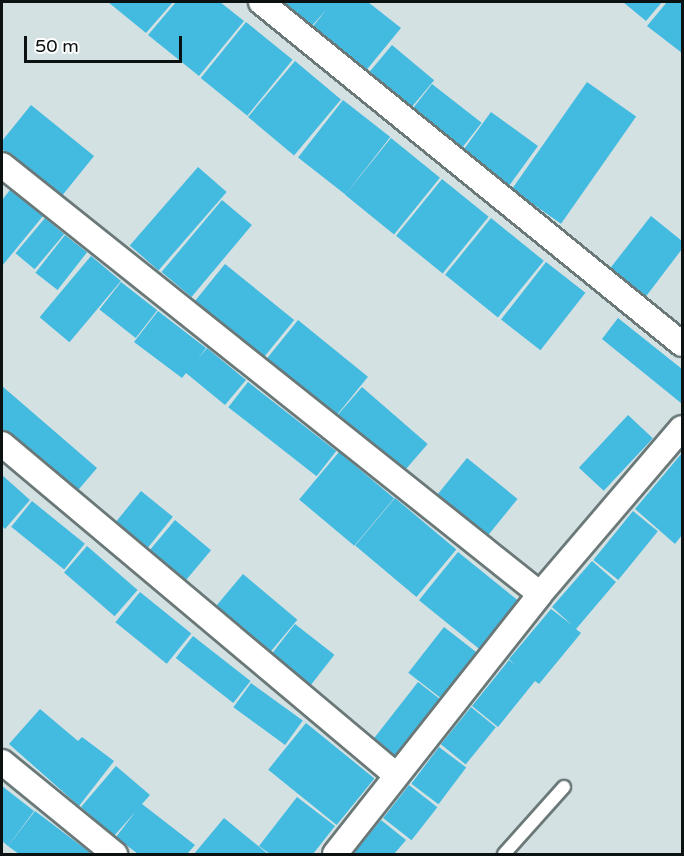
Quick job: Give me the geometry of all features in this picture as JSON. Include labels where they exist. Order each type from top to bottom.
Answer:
[{"type":"street","points":[[261,2],[682,344]]},
{"type":"street","points":[[2,165],[540,594]]},
{"type":"street","points":[[335,855],[540,594],[682,428]]},
{"type":"street","points":[[2,444],[396,775]]},
{"type":"street","points":[[2,762],[115,855]]},
{"type":"lane","points":[[504,855],[564,787]]},
{"type":"building","points":[[108,2],[173,2],[146,33]]},
{"type":"building","points":[[176,2],[220,2],[244,21],[199,76],[148,35]]},
{"type":"building","points":[[276,2],[368,2],[401,28],[364,73],[310,30],[327,9],[309,29]]},
{"type":"building","points":[[623,2],[662,2],[646,21]]},
{"type":"building","points":[[667,2],[682,2],[682,53],[647,26]]},
{"type":"building","points":[[246,22],[293,60],[247,116],[201,78]]},
{"type":"building","points":[[392,45],[434,80],[408,111],[366,76]]},
{"type":"building","points":[[295,61],[341,100],[294,155],[248,117]]},
{"type":"building","points":[[587,82],[636,116],[561,224],[512,189]]},
{"type":"building","points":[[432,84],[482,123],[459,151],[410,112]]},
{"type":"building","points":[[343,100],[390,137],[345,194],[298,158]]},
{"type":"building","points":[[31,105],[94,156],[61,197],[2,149],[2,141]]},
{"type":"building","points":[[491,112],[538,146],[508,187],[461,153]]},
{"type":"building","points":[[391,138],[440,178],[394,234],[345,195]]},
{"type":"building","points":[[198,167],[227,192],[158,270],[130,245]]},
{"type":"building","points":[[442,179],[489,217],[443,273],[396,236]]},
{"type":"building","points":[[10,190],[43,216],[2,266],[2,200]]},
{"type":"building","points":[[222,200],[252,225],[191,297],[162,272]]},
{"type":"building","points":[[651,216],[682,241],[682,249],[644,299],[608,271]]},
{"type":"building","points":[[45,218],[64,234],[35,269],[15,253]]},
{"type":"building","points":[[491,218],[544,261],[498,318],[445,275]]},
{"type":"building","points":[[65,235],[87,252],[58,290],[35,273]]},
{"type":"building","points":[[91,256],[121,281],[69,342],[40,317]]},
{"type":"building","points":[[546,262],[585,293],[540,350],[501,320]]},
{"type":"building","points":[[225,264],[294,320],[264,357],[195,301]]},
{"type":"building","points":[[121,282],[157,310],[136,338],[99,310]]},
{"type":"building","points":[[158,311],[206,348],[198,359],[207,348],[246,380],[225,405],[186,373],[182,378],[134,342]]},
{"type":"building","points":[[618,318],[682,369],[681,403],[602,339]]},
{"type":"building","points":[[298,320],[368,377],[336,416],[266,360]]},
{"type":"building","points":[[248,382],[336,451],[317,476],[228,407]]},
{"type":"building","points":[[2,386],[97,468],[73,496],[2,435]]},
{"type":"building","points":[[362,387],[428,444],[401,474],[336,417]]},
{"type":"building","points":[[628,415],[653,438],[604,491],[579,468]]},
{"type":"building","points":[[339,452],[394,498],[354,546],[299,499]]},
{"type":"building","points":[[682,453],[682,535],[675,544],[635,509]]},
{"type":"building","points":[[467,458],[518,499],[485,539],[434,498]]},
{"type":"building","points":[[2,475],[30,500],[5,529],[2,526]]},
{"type":"building","points":[[141,491],[173,517],[145,552],[113,526]]},
{"type":"building","points":[[395,498],[456,549],[416,597],[355,545]]},
{"type":"building","points":[[32,501],[85,544],[64,569],[11,527]]},
{"type":"building","points":[[633,511],[658,531],[618,580],[593,560]]},
{"type":"building","points":[[175,520],[211,550],[182,585],[146,554]]},
{"type":"building","points":[[87,546],[138,590],[115,616],[64,572]]},
{"type":"building","points":[[458,552],[522,604],[483,652],[419,600]]},
{"type":"building","points":[[592,561],[616,582],[576,629],[581,633],[539,684],[535,681],[498,727],[472,706],[509,660],[515,665],[509,659],[551,609],[572,625],[552,607]]},
{"type":"building","points":[[243,574],[297,620],[267,656],[212,611]]},
{"type":"building","points":[[140,592],[191,634],[167,664],[115,622]]},
{"type":"building","points":[[295,624],[334,655],[308,689],[269,658]]},
{"type":"building","points":[[444,627],[480,655],[445,701],[408,673]]},
{"type":"building","points":[[193,636],[251,681],[233,703],[176,658]]},
{"type":"building","points":[[418,682],[442,701],[398,758],[374,739]]},
{"type":"building","points":[[251,683],[303,721],[285,745],[233,707]]},
{"type":"building","points":[[471,707],[496,727],[466,764],[441,744]]},
{"type":"building","points":[[40,709],[78,741],[82,737],[114,761],[79,806],[9,744]]},
{"type":"building","points":[[306,723],[374,778],[337,825],[268,770]]},
{"type":"building","points":[[439,747],[466,767],[438,804],[411,784]]},
{"type":"building","points":[[116,766],[150,795],[142,804],[195,845],[187,854],[138,854],[116,837],[136,811],[114,836],[81,807]]},
{"type":"building","points":[[409,785],[437,807],[412,840],[383,818]]},
{"type":"building","points":[[2,786],[34,811],[8,846],[2,841]]},
{"type":"building","points":[[297,797],[335,826],[313,854],[270,854],[259,846]]},
{"type":"building","points":[[35,811],[92,854],[19,854],[8,846]]},
{"type":"building","points":[[224,818],[268,854],[194,854]]},
{"type":"building","points":[[381,820],[406,840],[394,854],[353,854]]}]
